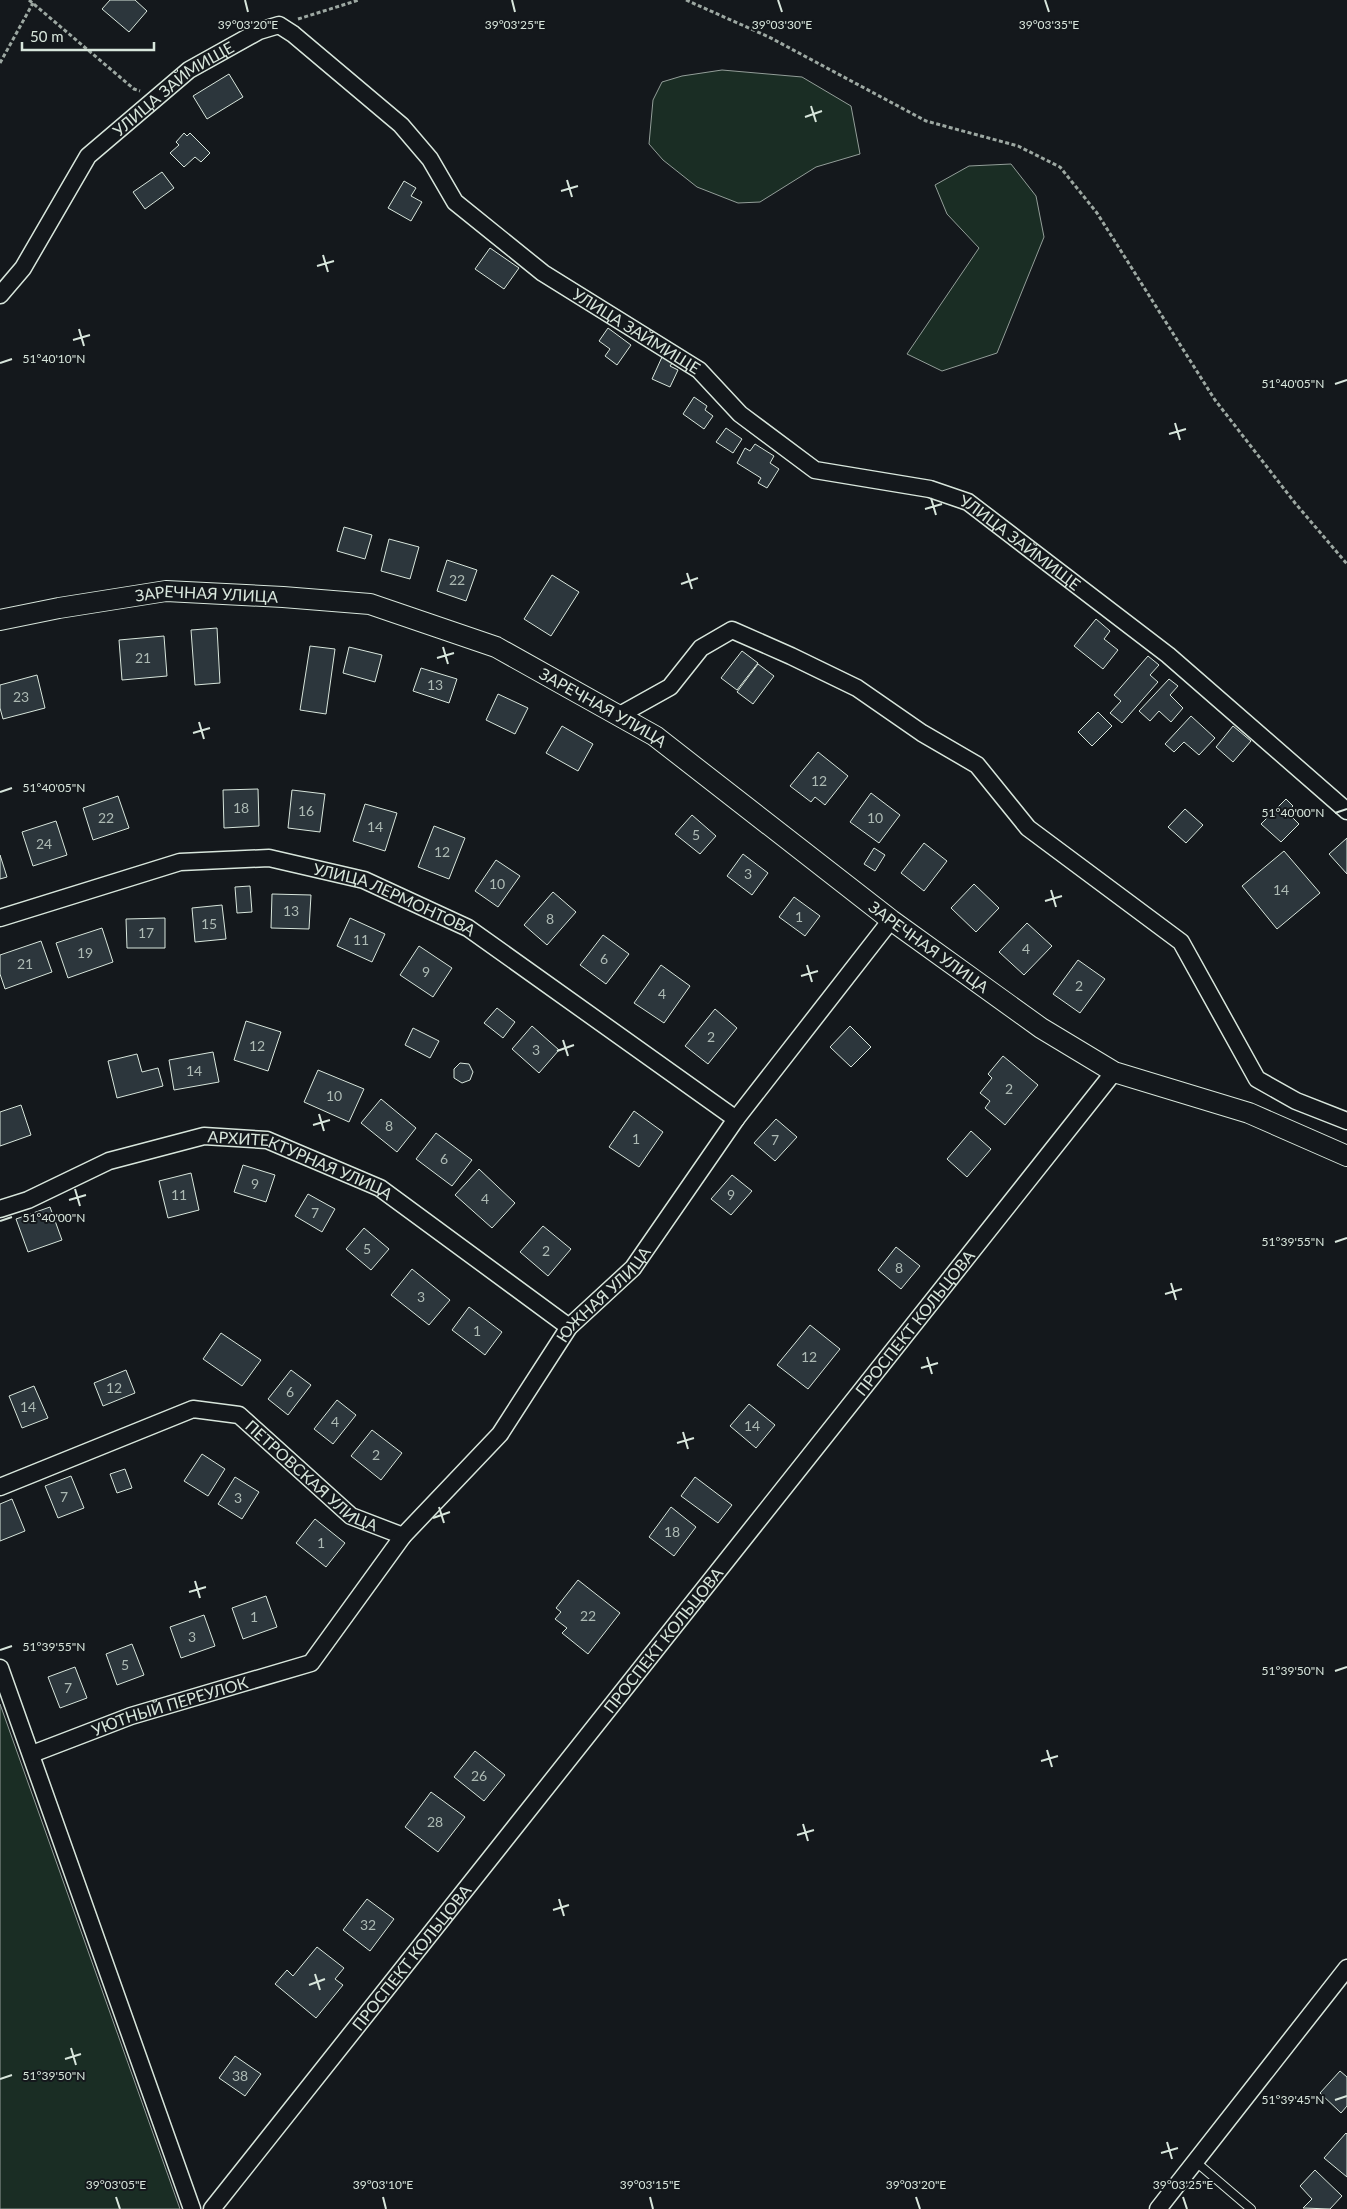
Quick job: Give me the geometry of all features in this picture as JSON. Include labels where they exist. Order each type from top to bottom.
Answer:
[{"type":"street","name":"УЛИЦА ЗАЙМИЩЕ","points":[[0,294],[23,268],[88,156],[189,70],[259,31],[279,25],[293,34],[401,125],[430,159],[455,202],[543,273],[699,370],[740,414],[815,470],[930,489],[968,502],[1168,655],[1347,811]]},
{"type":"street","name":"ЗАРЕЧНАЯ УЛИЦА","points":[[0,620],[59,608],[166,591],[370,604],[496,647],[655,736],[890,920],[1041,1028],[1114,1072],[1249,1113],[1347,1156]]},
{"type":"street","points":[[618,716],[670,687],[701,648],[732,630],[858,688],[922,733],[977,765],[1028,828],[1181,942],[1256,1079],[1296,1101],[1347,1121]]},
{"type":"street","name":"УЛИЦА ЛЕРМОНТОВА","points":[[0,918],[180,862],[269,858],[364,880],[468,928],[736,1119]]},
{"type":"street","name":"ЮЖНАЯ УЛИЦА","points":[[311,1663],[403,1536],[500,1434],[570,1327],[632,1268],[736,1119],[890,920]]},
{"type":"street","name":"ПРОСПЕКТ КОЛЬЦОВА","points":[[212,2209],[1114,1072]]},
{"type":"street","name":"АРХИТЕКТУРНАЯ УЛИЦА","points":[[0,1209],[28,1200],[109,1162],[204,1136],[267,1140],[380,1188],[570,1327]]},
{"type":"street","name":"ПЕТРОВСКАЯ УЛИЦА","points":[[0,1487],[193,1409],[211,1411],[239,1415],[351,1516],[403,1536]]},
{"type":"street","name":"УЮТНЫЙ ПЕРЕУЛОК","points":[[32,1754],[131,1716],[311,1663]]},
{"type":"street","points":[[0,1668],[192,2209]]},
{"type":"street","points":[[1158,2209],[1347,1968]]},
{"type":"lane","points":[[1196,2162],[1251,2209]]},
{"type":"path","points":[[29,0],[134,89],[156,97]]},
{"type":"path","points":[[279,25],[359,0]]},
{"type":"path","points":[[686,0],[769,37],[926,121],[1018,146],[1060,167],[1097,213],[1214,400],[1295,503],[1347,564]]},
{"type":"path","points":[[0,63],[33,3]]},
{"type":"green space","points":[[722,70],[802,77],[851,106],[860,154],[816,167],[760,202],[738,203],[697,187],[663,160],[649,144],[653,100],[662,82],[682,76]]},
{"type":"green space","points":[[1011,164],[1036,196],[1044,237],[997,353],[942,371],[907,354],[979,248],[947,214],[935,185],[969,166]]},
{"type":"green space","points":[[0,1704],[180,2209],[0,2209]]},
{"type":"building","points":[[110,0],[135,0],[147,11],[129,32],[102,9]]},
{"type":"building","points":[[229,74],[243,97],[207,119],[193,96]]},
{"type":"building","points":[[184,133],[187,136],[190,133],[210,153],[201,162],[195,157],[184,167],[170,153],[179,145],[176,142]]},
{"type":"building","points":[[162,172],[174,188],[145,209],[133,192]]},
{"type":"building","points":[[404,181],[416,188],[411,196],[422,202],[411,221],[388,208]]},
{"type":"building","points":[[490,248],[519,268],[504,289],[475,269]]},
{"type":"building","points":[[608,328],[631,345],[617,365],[605,356],[610,349],[599,341]]},
{"type":"building","points":[[662,357],[673,362],[670,366],[678,370],[670,387],[652,379]]},
{"type":"building","points":[[694,397],[707,406],[705,410],[713,416],[704,429],[683,414]]},
{"type":"building","points":[[726,428],[742,439],[733,453],[716,442]]},
{"type":"building","points":[[755,444],[774,456],[770,463],[779,469],[767,488],[758,483],[761,478],[737,463],[745,448],[750,451]]},
{"type":"building","points":[[344,527],[372,535],[365,559],[337,551]]},
{"type":"building","points":[[389,539],[419,547],[410,579],[381,571]]},
{"type":"building","points":[[447,560],[477,570],[466,601],[437,591]]},
{"type":"building","points":[[552,575],[579,592],[551,636],[524,619]]},
{"type":"building","points":[[1096,619],[1110,631],[1104,639],[1118,650],[1103,669],[1074,646]]},
{"type":"building","points":[[217,628],[220,683],[195,685],[191,630]]},
{"type":"building","points":[[164,636],[167,676],[122,680],[119,640]]},
{"type":"building","points":[[310,646],[335,649],[326,714],[300,710]]},
{"type":"building","points":[[349,647],[382,655],[375,682],[343,673]]},
{"type":"building","points":[[742,651],[758,663],[737,690],[721,678]]},
{"type":"building","points":[[1148,656],[1159,665],[1150,675],[1158,682],[1122,723],[1110,713],[1121,701],[1114,695]]},
{"type":"building","points":[[758,664],[774,676],[753,704],[737,692]]},
{"type":"building","points":[[421,668],[457,679],[449,703],[413,691]]},
{"type":"building","points":[[37,675],[45,708],[3,719],[0,708],[0,685]]},
{"type":"building","points":[[1169,679],[1178,686],[1170,695],[1183,708],[1171,722],[1159,711],[1150,721],[1139,711]]},
{"type":"building","points":[[498,694],[528,708],[515,734],[486,720]]},
{"type":"building","points":[[1098,712],[1112,726],[1092,746],[1078,732]]},
{"type":"building","points":[[1191,716],[1215,738],[1199,755],[1184,742],[1174,752],[1165,744]]},
{"type":"building","points":[[562,726],[593,744],[578,771],[546,753]]},
{"type":"building","points":[[1233,726],[1251,741],[1233,762],[1216,747]]},
{"type":"building","points":[[818,752],[848,776],[825,805],[815,797],[811,802],[790,786]]},
{"type":"building","points":[[258,789],[259,826],[224,828],[223,790]]},
{"type":"building","points":[[292,790],[325,794],[320,832],[288,828]]},
{"type":"building","points":[[871,793],[900,815],[879,843],[850,822]]},
{"type":"building","points":[[118,796],[129,828],[93,840],[83,808]]},
{"type":"building","points":[[1286,799],[1293,806],[1287,812],[1299,824],[1281,842],[1261,824]]},
{"type":"building","points":[[365,804],[397,813],[385,851],[353,841]]},
{"type":"building","points":[[1185,809],[1203,825],[1186,843],[1168,827]]},
{"type":"building","points":[[692,815],[716,836],[700,854],[675,834]]},
{"type":"building","points":[[56,821],[67,855],[33,866],[22,832]]},
{"type":"building","points":[[434,826],[465,838],[449,879],[418,867]]},
{"type":"building","points":[[1347,838],[1347,874],[1329,854]]},
{"type":"building","points":[[924,843],[947,861],[924,891],[901,873]]},
{"type":"building","points":[[874,848],[885,855],[875,871],[864,864]]},
{"type":"building","points":[[1284,851],[1320,893],[1277,929],[1242,886]]},
{"type":"building","points":[[743,854],[768,873],[752,895],[727,876]]},
{"type":"building","points":[[0,855],[7,877],[0,879]]},
{"type":"building","points":[[496,860],[520,876],[498,907],[475,891]]},
{"type":"building","points":[[974,884],[999,908],[976,932],[951,908]]},
{"type":"building","points":[[250,886],[252,912],[237,913],[235,887]]},
{"type":"building","points":[[553,892],[576,912],[547,945],[524,925]]},
{"type":"building","points":[[272,894],[311,895],[309,929],[271,928]]},
{"type":"building","points":[[794,897],[820,916],[805,936],[779,917]]},
{"type":"building","points":[[222,905],[226,939],[195,942],[192,908]]},
{"type":"building","points":[[165,918],[165,948],[127,948],[126,919]]},
{"type":"building","points":[[350,918],[385,934],[372,962],[337,946]]},
{"type":"building","points":[[1027,923],[1052,946],[1024,975],[999,952]]},
{"type":"building","points":[[102,928],[113,962],[68,978],[56,943]]},
{"type":"building","points":[[603,935],[629,954],[606,984],[580,965]]},
{"type":"building","points":[[41,941],[52,972],[5,989],[0,974],[0,955]]},
{"type":"building","points":[[419,946],[452,968],[433,997],[400,975]]},
{"type":"building","points":[[1078,960],[1105,979],[1080,1013],[1053,994]]},
{"type":"building","points":[[661,965],[690,986],[664,1023],[634,1003]]},
{"type":"building","points":[[497,1008],[515,1022],[503,1038],[484,1023]]},
{"type":"building","points":[[715,1009],[737,1028],[708,1064],[685,1046]]},
{"type":"building","points":[[246,1021],[281,1032],[268,1071],[234,1060]]},
{"type":"building","points":[[532,1026],[559,1050],[539,1073],[512,1049]]},
{"type":"building","points":[[850,1026],[871,1047],[851,1067],[830,1047]]},
{"type":"building","points":[[413,1028],[439,1041],[430,1058],[405,1045]]},
{"type":"building","points":[[213,1052],[219,1082],[174,1090],[169,1060]]},
{"type":"building","points":[[137,1054],[142,1072],[158,1068],[163,1086],[117,1098],[108,1061]]},
{"type":"building","points":[[1003,1056],[1038,1085],[1005,1125],[985,1108],[990,1101],[980,1093],[992,1078],[988,1074]]},
{"type":"building","points":[[460,1063],[469,1064],[473,1072],[470,1080],[462,1083],[454,1078],[454,1069]]},
{"type":"building","points":[[318,1070],[364,1089],[349,1122],[304,1102]]},
{"type":"building","points":[[381,1099],[416,1128],[397,1152],[361,1123]]},
{"type":"building","points":[[21,1105],[31,1135],[0,1146],[0,1112]]},
{"type":"building","points":[[634,1111],[663,1132],[639,1167],[609,1147]]},
{"type":"building","points":[[776,1119],[797,1137],[775,1161],[754,1143]]},
{"type":"building","points":[[971,1131],[991,1149],[967,1177],[947,1159]]},
{"type":"building","points":[[436,1133],[472,1160],[452,1186],[416,1159]]},
{"type":"building","points":[[243,1165],[275,1175],[266,1202],[234,1192]]},
{"type":"building","points":[[479,1169],[515,1203],[492,1228],[455,1195]]},
{"type":"building","points":[[191,1173],[199,1210],[168,1218],[159,1181]]},
{"type":"building","points":[[732,1175],[752,1191],[731,1215],[711,1199]]},
{"type":"building","points":[[308,1194],[335,1209],[322,1232],[295,1216]]},
{"type":"building","points":[[50,1207],[62,1240],[28,1252],[16,1219]]},
{"type":"building","points":[[543,1226],[571,1249],[548,1276],[520,1252]]},
{"type":"building","points":[[364,1228],[389,1249],[371,1270],[346,1249]]},
{"type":"building","points":[[896,1247],[920,1266],[901,1289],[878,1270]]},
{"type":"building","points":[[412,1269],[450,1300],[429,1325],[391,1295]]},
{"type":"building","points":[[469,1307],[502,1332],[485,1355],[452,1330]]},
{"type":"building","points":[[810,1325],[840,1349],[808,1389],[777,1365]]},
{"type":"building","points":[[221,1333],[261,1360],[242,1386],[203,1359]]},
{"type":"building","points":[[126,1370],[135,1393],[103,1406],[94,1383]]},
{"type":"building","points":[[291,1370],[311,1385],[288,1415],[268,1399]]},
{"type":"building","points":[[34,1386],[48,1418],[22,1428],[9,1396]]},
{"type":"building","points":[[337,1400],[356,1415],[333,1444],[314,1429]]},
{"type":"building","points":[[749,1404],[775,1425],[756,1448],[730,1426]]},
{"type":"building","points":[[372,1430],[402,1453],[381,1480],[351,1456]]},
{"type":"building","points":[[202,1454],[225,1469],[208,1496],[184,1481]]},
{"type":"building","points":[[125,1469],[132,1488],[117,1493],[110,1474]]},
{"type":"building","points":[[71,1476],[84,1508],[58,1518],[45,1486]]},
{"type":"building","points":[[235,1477],[259,1492],[242,1519],[218,1504]]},
{"type":"building","points":[[695,1477],[732,1505],[718,1523],[681,1496]]},
{"type":"building","points":[[12,1499],[25,1531],[0,1541],[0,1504]]},
{"type":"building","points":[[671,1507],[696,1527],[674,1556],[649,1537]]},
{"type":"building","points":[[315,1519],[345,1543],[326,1567],[296,1543]]},
{"type":"building","points":[[578,1580],[620,1613],[588,1654],[562,1633],[567,1628],[555,1619],[561,1612],[556,1608]]},
{"type":"building","points":[[266,1596],[277,1627],[243,1639],[232,1608]]},
{"type":"building","points":[[204,1615],[215,1646],[181,1658],[170,1627]]},
{"type":"building","points":[[132,1644],[144,1675],[117,1685],[106,1654]]},
{"type":"building","points":[[75,1667],[87,1698],[60,1708],[48,1677]]},
{"type":"building","points":[[475,1751],[505,1775],[484,1801],[454,1777]]},
{"type":"building","points":[[431,1792],[465,1817],[438,1852],[405,1827]]},
{"type":"building","points":[[367,1899],[394,1919],[370,1951],[343,1930]]},
{"type":"building","points":[[317,1947],[344,1968],[335,1979],[343,1985],[316,2018],[275,1984],[287,1970],[293,1976]]},
{"type":"building","points":[[235,2056],[261,2074],[245,2096],[219,2078]]},
{"type":"building","points":[[1340,2071],[1347,2077],[1347,2106],[1341,2113],[1320,2093]]},
{"type":"building","points":[[1347,2134],[1347,2177],[1324,2158]]},
{"type":"building","points":[[1315,2170],[1342,2196],[1330,2209],[1303,2208],[1312,2199],[1300,2186]]}]
